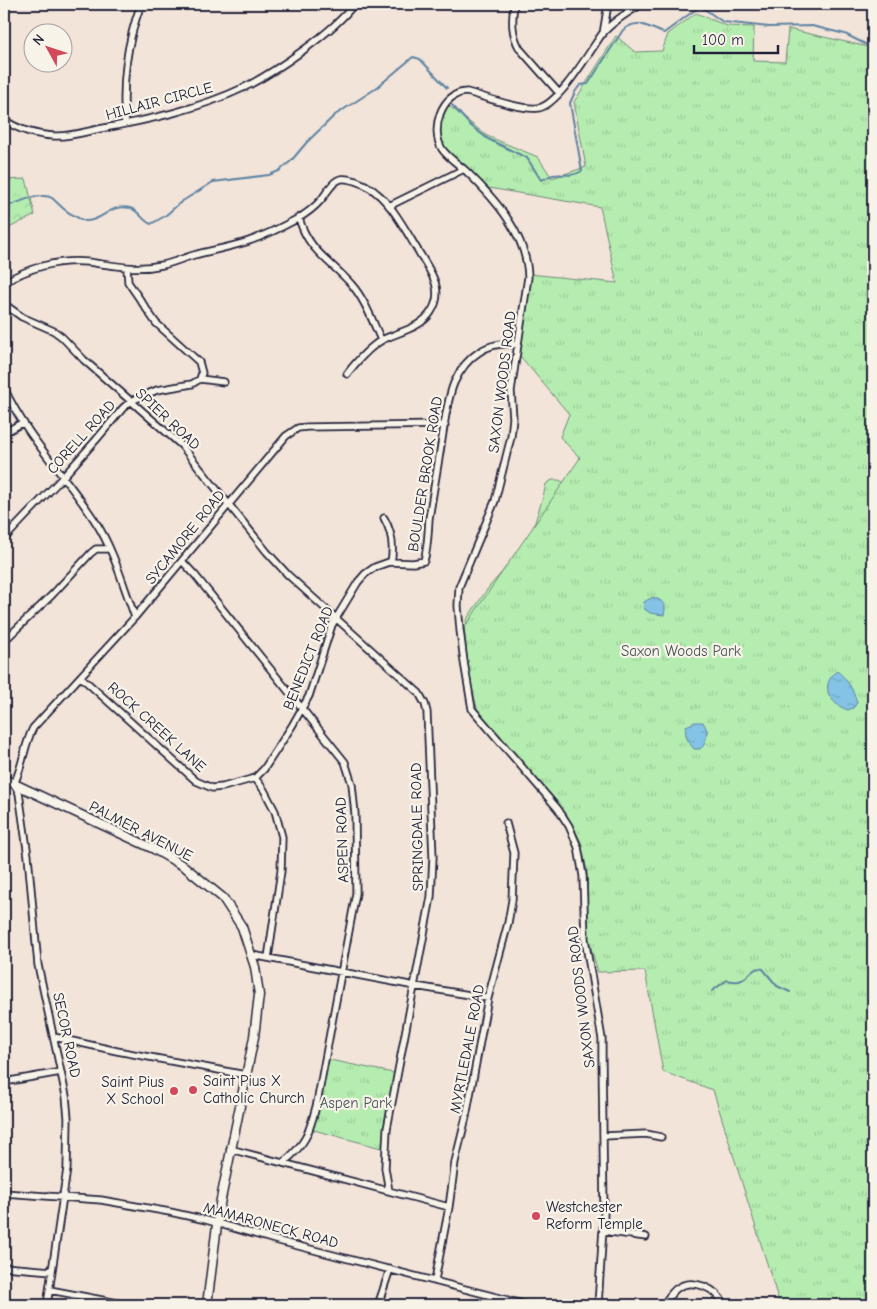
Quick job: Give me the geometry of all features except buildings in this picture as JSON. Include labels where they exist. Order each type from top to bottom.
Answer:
[{"type":"main road","points":[[4,779],[14,784]]},
{"type":"main road","name":"PALMER AVENUE","points":[[14,784],[173,859],[198,876],[223,898],[242,927],[252,955],[259,995],[254,1037],[230,1149],[217,1223],[206,1305]]},
{"type":"street","points":[[125,124],[124,76],[128,49],[141,4]]},
{"type":"street","name":"HILLAIR CIRCLE","points":[[4,120],[27,132],[56,136],[125,124],[212,101],[247,86],[280,65],[338,22],[354,4]]},
{"type":"street","points":[[514,4],[512,26],[515,41],[559,93],[603,34],[620,18],[642,4]]},
{"type":"street","points":[[603,34],[608,4]]},
{"type":"street","name":"SAXON WOODS ROAD","points":[[559,93],[545,106],[536,108],[461,92],[451,98],[443,107],[439,116],[438,139],[445,153],[493,198],[520,239],[527,266],[528,277],[511,391],[513,418],[511,437],[495,501],[459,587],[458,606],[464,662],[472,709],[558,809],[569,826],[578,847],[584,876],[585,939],[602,1039],[604,1213],[598,1305]]},
{"type":"street","points":[[389,206],[464,170]]},
{"type":"street","points":[[4,283],[38,267],[61,263],[85,262],[127,268],[162,265],[193,255],[226,248],[258,238],[299,218],[312,209],[334,182],[340,179],[359,182],[383,199],[399,219],[431,273],[438,292],[437,299],[430,313],[419,323],[381,340],[363,354],[347,374]]},
{"type":"street","points":[[299,218],[302,229],[310,244],[352,285],[381,340]]},
{"type":"street","points":[[127,268],[128,282],[156,323],[199,362],[202,373],[200,379]]},
{"type":"street","name":"SPIER ROAD","points":[[4,304],[22,317],[54,331],[62,337],[84,360],[181,445],[288,575],[336,618]]},
{"type":"street","name":"BOULDER BROOK ROAD","points":[[424,561],[427,551],[430,516],[444,424],[450,394],[455,381],[470,359],[484,348],[510,344],[518,345]]},
{"type":"street","name":"CORELL ROAD","points":[[4,539],[131,401],[157,390],[192,384],[200,379],[224,382]]},
{"type":"street","points":[[4,388],[22,423],[94,520],[110,549],[135,617]]},
{"type":"street","points":[[4,434],[22,423]]},
{"type":"street","name":"SYCAMORE ROAD","points":[[14,784],[23,765],[33,728],[135,617],[286,436],[298,428],[320,426],[444,424]]},
{"type":"street","points":[[384,518],[389,527],[393,544],[391,562]]},
{"type":"street","points":[[4,641],[52,595],[91,553],[96,549],[110,549]]},
{"type":"street","name":"ASPEN ROAD","points":[[182,561],[317,726],[344,762],[352,784],[355,814],[356,893],[317,1103],[304,1142],[283,1163]]},
{"type":"street","name":"BENEDICT ROAD","points":[[255,778],[264,769],[302,710],[313,687],[327,640],[336,618],[348,596],[365,574],[375,567],[391,562],[413,564],[424,561]]},
{"type":"street","name":"SPRINGDALE ROAD","points":[[336,618],[419,693],[425,704],[429,746],[433,857],[432,889],[387,1129],[385,1168],[389,1191]]},
{"type":"street","name":"ROCK CREEK LANE","points":[[81,676],[196,781],[212,788],[255,778]]},
{"type":"street","points":[[255,778],[275,811],[282,837],[281,871],[268,958]]},
{"type":"street","name":"SECOR ROAD","points":[[14,784],[19,792],[28,856],[38,965],[66,1096],[68,1118],[67,1169],[47,1305]]},
{"type":"street","name":"MYRTLEDALE ROAD","points":[[435,1280],[449,1207],[455,1162],[466,1117],[488,998],[508,923],[512,900],[514,853],[506,823]]},
{"type":"street","points":[[252,955],[488,998]]},
{"type":"street","points":[[54,1037],[246,1075]]},
{"type":"street","points":[[4,1082],[61,1072]]},
{"type":"street","points":[[604,1136],[646,1134],[661,1137]]},
{"type":"street","points":[[230,1149],[449,1207]]},
{"type":"street","name":"MAMARONECK ROAD","points":[[4,1192],[63,1196],[140,1206],[217,1223],[275,1240],[526,1305]]},
{"type":"street","points":[[603,1232],[646,1237]]},
{"type":"street","points":[[4,1266],[52,1271]]},
{"type":"street","points":[[378,1305],[390,1269]]},
{"type":"street","points":[[663,1305],[682,1286],[700,1285],[721,1297],[724,1305]]},
{"type":"street","points":[[50,1290],[126,1305]]},
{"type":"green space","name":"Saxon Woods Park","points":[[696,13],[727,26],[754,27],[753,61],[785,62],[788,29],[873,48],[873,1305],[780,1305],[713,1090],[663,1072],[645,971],[598,972],[588,938],[587,871],[581,842],[566,814],[478,711],[469,679],[464,628],[580,458],[560,437],[569,414],[520,356],[529,274],[617,283],[600,207],[489,188],[449,159],[440,134],[442,114],[448,105],[487,136],[538,157],[552,178],[586,167],[574,102],[616,36],[635,52],[662,51],[668,34]]},
{"type":"green space","points":[[26,179],[35,215],[9,228],[4,234],[4,180]]},
{"type":"green space","points":[[552,480],[559,480],[565,483],[470,669],[466,620],[489,587],[529,541],[546,484]]},
{"type":"green space","name":"Aspen Park","points":[[325,1059],[398,1074],[385,1149],[310,1129]]},
{"type":"water","points":[[653,597],[663,603],[665,608],[664,615],[650,613],[643,608],[644,602]]},
{"type":"water","points":[[837,671],[850,685],[857,703],[848,710],[831,699],[829,694],[828,682]]},
{"type":"water","points":[[695,722],[703,722],[708,732],[704,745],[700,749],[694,749],[686,735],[686,726]]},
{"type":"waterway","points":[[452,105],[470,125],[488,139],[527,158],[541,180],[553,175],[571,175],[582,171],[570,103],[580,85],[588,84],[623,30],[634,24],[643,25],[664,33],[699,7],[723,22],[769,27],[812,26],[845,34],[873,48]]},
{"type":"waterway","points":[[4,208],[35,197],[47,196],[52,198],[67,212],[83,220],[92,220],[123,207],[133,209],[145,221],[151,224],[213,182],[269,175],[279,171],[335,115],[375,89],[413,57],[420,59],[447,88]]},
{"type":"waterway","points":[[712,991],[727,980],[742,980],[759,968],[763,969],[777,986],[790,992]]},
{"type":"place","name":"Saint Pius X Catholic Church","points":[[193,1090]]},
{"type":"place","name":"Saint Pius X School","points":[[174,1091]]},
{"type":"place","name":"Westchester Reform Temple","points":[[536,1216]]}]
